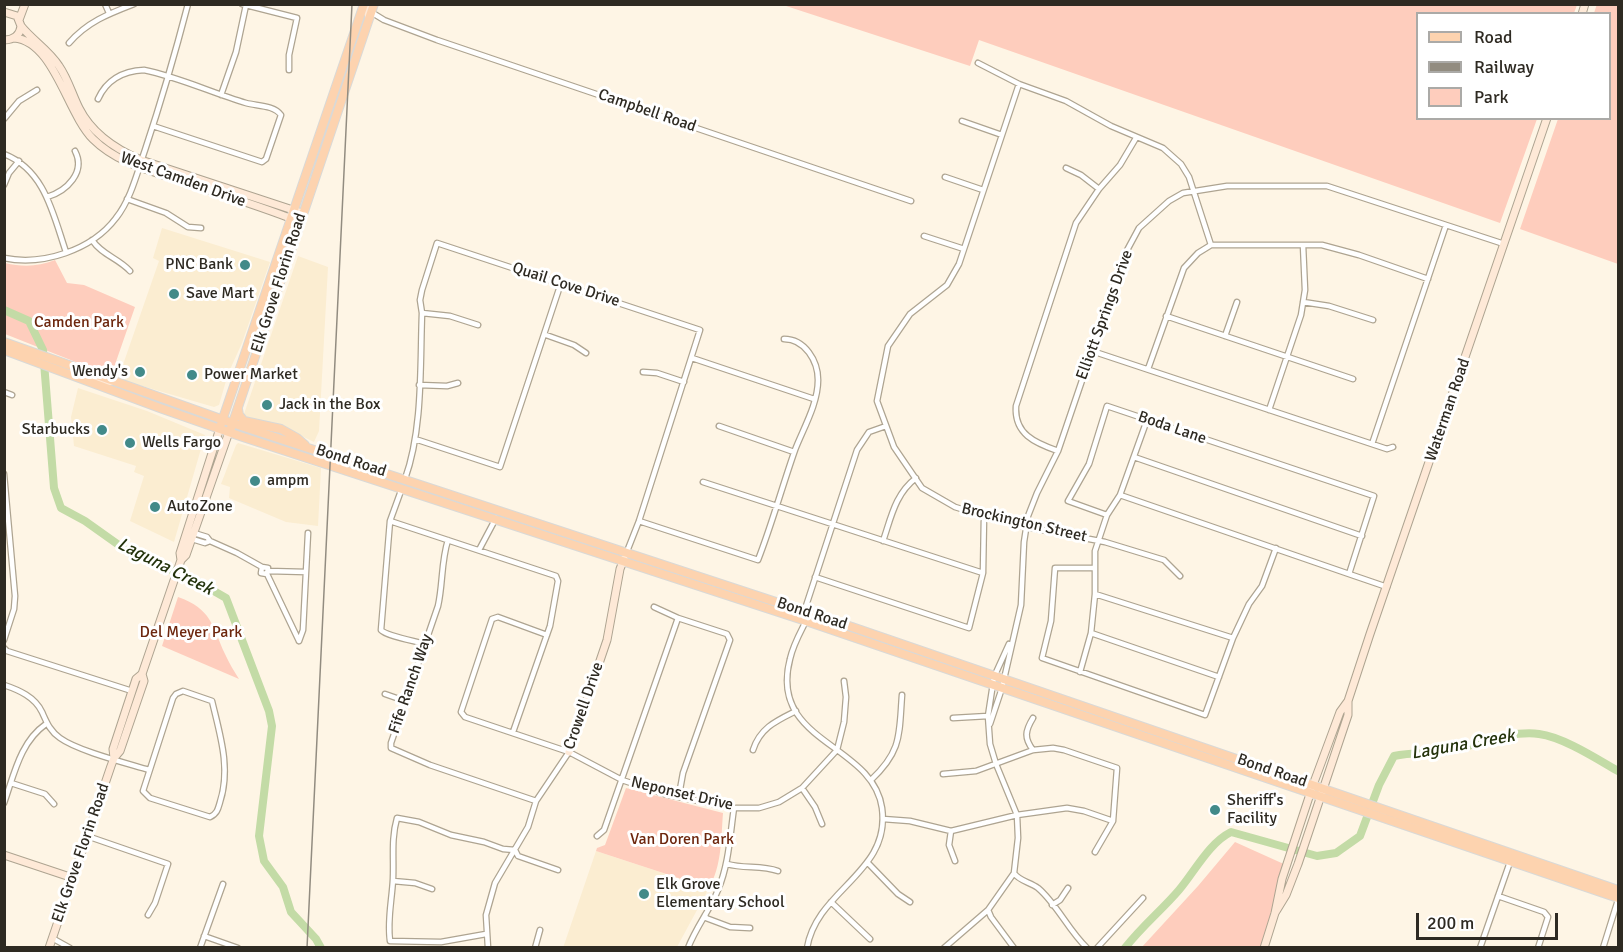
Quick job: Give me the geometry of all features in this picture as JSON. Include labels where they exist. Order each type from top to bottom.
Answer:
[{"type":"main road","points":[[7,12],[23,4]]},
{"type":"main road","points":[[4,40],[14,38],[19,33],[23,4]]},
{"type":"main road","name":"Elk Grove Florin Road","points":[[114,758],[113,749],[136,679],[142,674],[181,560],[186,555],[230,432],[275,294],[297,216],[369,9]]},
{"type":"main road","name":"Elk Grove Florin Road","points":[[181,560],[180,552],[223,419],[369,9]]},
{"type":"main road","name":"West Camden Drive","points":[[7,12],[59,66],[80,109],[93,128],[118,150],[140,163]]},
{"type":"main road","name":"West Camden Drive","points":[[14,38],[22,39],[35,48],[49,63],[76,116],[88,133],[111,153],[297,216]]},
{"type":"main road","name":"Waterman Road","points":[[1264,948],[1288,861],[1312,788],[1340,712],[1348,701],[1546,120]]},
{"type":"main road","points":[[275,294],[273,289],[277,277],[277,263]]},
{"type":"main road","points":[[263,303],[266,308],[264,315],[266,322]]},
{"type":"main road","name":"Bond Road","points":[[4,342],[63,369],[160,408],[230,432],[496,518],[852,627],[993,681]]},
{"type":"main road","name":"Bond Road","points":[[4,350],[21,351]]},
{"type":"main road","name":"Bond Road","points":[[63,369],[114,381],[232,423],[545,526],[625,558],[806,621],[1003,684],[1312,788],[1358,805],[1376,815],[1618,899]]},
{"type":"main road","points":[[238,408],[239,415],[244,421],[281,429],[297,438],[308,448]]},
{"type":"main road","points":[[351,472],[368,473],[396,481],[405,479]]},
{"type":"main road","points":[[402,488],[407,485],[449,498],[458,497]]},
{"type":"main road","points":[[192,514],[194,521],[189,537],[193,536]]},
{"type":"main road","points":[[496,518],[501,515],[536,526],[545,526]]},
{"type":"main road","name":"Crowell Drive","points":[[569,752],[607,640],[620,569],[625,558]]},
{"type":"main road","points":[[806,621],[811,620],[843,630],[852,627]]},
{"type":"main road","name":"Elk Grove Florin Road","points":[[49,948],[114,758],[120,751],[144,681],[142,674]]},
{"type":"main road","name":"Waterman Road","points":[[1275,913],[1286,895],[1298,864],[1348,715],[1348,701]]},
{"type":"main road","name":"Bond Road","points":[[1358,805],[1383,809],[1618,890]]},
{"type":"main road","points":[[4,855],[73,878]]},
{"type":"main road","points":[[1510,862],[1517,859],[1554,872],[1566,872]]},
{"type":"street","points":[[105,4],[109,13]]},
{"type":"street","points":[[69,43],[86,25],[134,4]]},
{"type":"street","points":[[4,258],[35,260],[66,252],[92,240],[114,220],[128,199],[169,77],[188,4]]},
{"type":"street","points":[[221,94],[236,52],[244,5],[297,18],[289,55],[290,70]]},
{"type":"street","name":"Campbell Road","points":[[369,9],[376,21],[384,20],[911,201]]},
{"type":"street","points":[[978,63],[1018,84],[1066,101],[1111,126],[1163,148],[1181,164],[1190,177],[1211,245]]},
{"type":"street","points":[[98,99],[108,83],[120,74],[144,70],[278,111],[281,115],[266,159],[262,162],[153,126]]},
{"type":"street","name":"Brockington Street","points":[[1018,84],[959,264],[947,285],[910,315],[888,346],[877,401],[894,447],[922,488],[955,507],[984,516],[1026,527],[1099,541],[1164,560],[1180,576]]},
{"type":"street","points":[[4,119],[19,101],[37,90]]},
{"type":"street","points":[[962,121],[1002,135]]},
{"type":"street","points":[[1058,451],[1025,434],[1018,426],[1015,417],[1016,406],[1076,223],[1099,189],[1120,165],[1136,138]]},
{"type":"street","points":[[47,198],[66,188],[75,176],[78,160],[75,151]]},
{"type":"street","points":[[4,154],[19,161],[36,177],[47,198],[66,252]]},
{"type":"street","points":[[4,185],[9,173],[19,161]]},
{"type":"street","points":[[1066,168],[1081,175],[1099,189]]},
{"type":"street","points":[[945,177],[983,190]]},
{"type":"street","name":"Elliott Springs Drive","points":[[1012,635],[1021,604],[1026,527],[1037,493],[1058,451],[1125,254],[1139,228],[1169,201],[1183,193],[1227,186],[1328,186],[1504,244]]},
{"type":"street","points":[[128,199],[166,213],[188,227],[201,228]]},
{"type":"street","points":[[1372,444],[1446,225]]},
{"type":"street","points":[[924,236],[964,249]]},
{"type":"street","points":[[92,240],[103,253],[130,270]]},
{"type":"street","name":"Quail Cove Drive","points":[[405,479],[415,439],[422,313],[420,300],[437,243],[700,330],[625,558]]},
{"type":"street","points":[[1269,410],[1304,302],[1303,244]]},
{"type":"street","points":[[1148,369],[1184,268],[1198,253],[1211,245],[1322,245],[1428,279]]},
{"type":"street","points":[[415,439],[500,467],[546,335],[561,283]]},
{"type":"street","points":[[1225,336],[1237,302]]},
{"type":"street","points":[[1304,302],[1329,306],[1373,320]]},
{"type":"street","points":[[422,313],[450,316],[477,325]]},
{"type":"street","points":[[1166,316],[1353,379]]},
{"type":"street","points":[[546,335],[574,345],[586,353]]},
{"type":"street","points":[[639,521],[758,560],[814,399],[818,381],[815,363],[803,345],[784,339]]},
{"type":"street","points":[[1092,351],[1387,449],[1393,447]]},
{"type":"street","points":[[692,358],[814,399]]},
{"type":"street","points":[[643,372],[657,373],[684,382]]},
{"type":"street","points":[[419,385],[447,387],[458,382]]},
{"type":"street","points":[[4,392],[12,395]]},
{"type":"street","name":"Boda Lane","points":[[1107,515],[1068,501],[1089,464],[1107,406],[1374,496],[1362,536]]},
{"type":"street","points":[[1080,672],[1091,633],[1095,594],[1095,551],[1107,515],[1119,495],[1147,420]]},
{"type":"street","points":[[719,426],[794,452]]},
{"type":"street","points":[[804,612],[857,450],[869,432],[886,426]]},
{"type":"street","points":[[1134,457],[1362,536],[1349,574]]},
{"type":"street","points":[[4,474],[15,602],[4,639]]},
{"type":"street","points":[[884,542],[896,501],[905,486],[915,478]]},
{"type":"street","points":[[704,482],[983,573]]},
{"type":"street","points":[[402,488],[390,521],[381,630],[390,636],[425,644]]},
{"type":"street","points":[[1119,495],[1387,587]]},
{"type":"street","points":[[816,577],[969,628],[983,573],[984,516]]},
{"type":"street","points":[[479,550],[496,518]]},
{"type":"street","points":[[390,521],[556,576],[558,581],[547,635],[513,732]]},
{"type":"street","points":[[193,536],[206,543],[210,541],[261,567],[266,567],[299,641],[303,630],[308,533]]},
{"type":"street","name":"Fife Ranch Way","points":[[448,540],[444,553],[438,606],[391,748],[536,801]]},
{"type":"street","points":[[1095,568],[1055,568],[1051,621],[1042,658],[1205,715],[1233,638],[1249,604],[1263,586],[1276,548]]},
{"type":"street","points":[[4,557],[12,557]]},
{"type":"street","points":[[268,572],[306,572]]},
{"type":"street","points":[[1095,594],[1233,638]]},
{"type":"street","points":[[654,607],[678,618],[727,634],[730,640],[683,772],[679,795]]},
{"type":"street","name":"Neponset Drive","points":[[547,635],[498,617],[492,619],[461,712],[465,717],[569,752],[622,780],[664,794],[679,795],[734,808],[759,808],[779,802],[802,788],[837,750]]},
{"type":"street","points":[[597,836],[604,830],[678,618]]},
{"type":"street","points":[[806,621],[792,651],[788,666],[788,688],[796,711],[808,729],[857,765],[871,780],[880,802],[883,819],[879,844],[868,863],[817,920],[807,948]]},
{"type":"street","points":[[1091,633],[1219,677]]},
{"type":"street","points":[[944,948],[988,910],[1014,873],[1018,838],[1017,815],[990,744],[988,716],[993,681],[1012,635]]},
{"type":"street","points":[[990,724],[1003,684],[1012,635]]},
{"type":"street","points":[[4,648],[7,651],[132,691]]},
{"type":"street","points":[[837,750],[844,722],[846,697],[844,681]]},
{"type":"street","points":[[4,685],[32,699],[42,712],[46,724],[58,737],[68,743],[149,770]]},
{"type":"street","points":[[183,692],[212,701],[225,767],[222,795],[215,814],[205,817],[148,797],[143,788],[149,770],[175,695],[183,692]]},
{"type":"street","points":[[386,694],[405,701]]},
{"type":"street","points":[[871,780],[888,762],[895,749],[899,734],[902,696]]},
{"type":"street","points":[[753,750],[764,730],[772,723],[796,711]]},
{"type":"street","points":[[953,718],[988,716]]},
{"type":"street","points":[[1033,718],[1028,726],[1026,737],[1033,750]]},
{"type":"street","points":[[4,803],[25,746],[46,724]]},
{"type":"street","points":[[943,774],[975,771],[1033,750],[1053,748],[1117,768],[1113,821],[1095,852]]},
{"type":"street","name":"Crowell Drive","points":[[488,948],[486,915],[491,893],[500,873],[528,827],[536,801],[569,752]]},
{"type":"street","points":[[11,783],[45,794],[54,804]]},
{"type":"street","points":[[802,788],[815,807],[822,824]]},
{"type":"street","points":[[688,948],[719,889],[727,864],[734,808]]},
{"type":"street","points":[[883,819],[910,821],[951,831],[1017,815],[1067,808],[1113,821]]},
{"type":"street","points":[[486,934],[441,942],[390,941],[392,842],[397,818],[419,822],[451,835],[515,850],[518,856],[558,870]]},
{"type":"street","points":[[951,831],[949,845],[955,861]]},
{"type":"street","points":[[87,836],[168,864],[155,903],[148,915]]},
{"type":"street","points":[[1480,948],[1510,862]]},
{"type":"street","points":[[868,863],[898,894],[910,902]]},
{"type":"street","points":[[727,864],[741,867],[763,867],[778,871]]},
{"type":"street","points":[[1014,873],[1017,878],[1038,888],[1087,948]]},
{"type":"street","points":[[393,881],[415,883],[432,889]]},
{"type":"street","points":[[200,948],[223,884]]},
{"type":"street","points":[[1052,905],[1060,900],[1068,888]]},
{"type":"street","points":[[1498,896],[1544,912],[1548,917],[1538,948]]},
{"type":"street","points":[[1097,948],[1143,898]]},
{"type":"street","points":[[1603,948],[1618,899]]},
{"type":"street","points":[[831,902],[870,939]]},
{"type":"street","points":[[988,910],[1014,948]]},
{"type":"street","points":[[705,915],[706,918],[720,924],[750,928]]},
{"type":"street","points":[[535,948],[540,930]]},
{"type":"street","points":[[204,936],[238,948]]},
{"type":"street","points":[[52,938],[70,948]]},
{"type":"shaded area","points":[[162,228],[270,262],[242,343],[228,374],[219,405],[214,407],[118,379],[159,261],[153,258]]},
{"type":"shaded area","points":[[298,256],[328,267],[319,431],[314,442],[279,425],[247,417],[244,414]]},
{"type":"shaded area","points":[[78,388],[147,411],[205,435],[174,542],[130,521],[144,476],[134,472],[136,466],[74,446],[71,417]]},
{"type":"shaded area","points":[[238,443],[321,468],[318,526],[286,522],[229,498],[230,487],[221,484]]},
{"type":"shaded area","name":"Elk Grove Elementary School","points":[[596,851],[709,888],[677,947],[563,948]]},
{"type":"green space","points":[[1597,4],[1618,5],[1618,264],[1520,229],[1558,120],[1611,120],[1611,12],[1594,12]]},
{"type":"green space","points":[[783,5],[1577,5],[1574,12],[1416,12],[1416,120],[1537,120],[1500,223],[979,40],[970,66]]},
{"type":"green space","name":"Camden Park","points":[[55,260],[67,283],[84,285],[135,307],[111,376],[5,334],[5,263],[30,266]]},
{"type":"green space","name":"Del Meyer Park","points":[[178,597],[198,607],[204,613],[239,679],[162,646]]},
{"type":"green space","name":"Van Doren Park","points":[[626,788],[723,813],[719,861],[709,888],[596,851],[597,848],[605,845]]},
{"type":"green space","points":[[1235,842],[1286,865],[1264,947],[1141,948],[1198,886]]},
{"type":"waterway","name":"Laguna Creek","points":[[4,310],[29,321],[43,350],[54,488],[61,508],[85,521],[130,553],[193,579],[226,598],[269,711],[272,726],[259,836],[264,861],[283,887],[291,912],[316,939],[321,948]]},
{"type":"waterway","name":"Laguna Creek","points":[[1125,948],[1179,890],[1209,850],[1231,832],[1317,856],[1336,853],[1360,836],[1379,785],[1394,756],[1449,751],[1505,736],[1528,733],[1548,736],[1569,744],[1618,771]]},
{"type":"railway","points":[[307,948],[352,4]]},
{"type":"place","name":"PNC Bank","points":[[245,265]]},
{"type":"place","name":"Save Mart","points":[[174,294]]},
{"type":"place","name":"Wendy's","points":[[140,372]]},
{"type":"place","name":"Power Market","points":[[192,375]]},
{"type":"place","name":"Jack in the Box","points":[[267,405]]},
{"type":"place","name":"Starbucks","points":[[102,430]]},
{"type":"place","name":"Wells Fargo","points":[[130,443]]},
{"type":"place","name":"ampm","points":[[255,481]]},
{"type":"place","name":"AutoZone","points":[[155,507]]},
{"type":"place","name":"Sheriff's Facility","points":[[1215,810]]},
{"type":"place","name":"Elk Grove Elementary School","points":[[644,894]]}]
